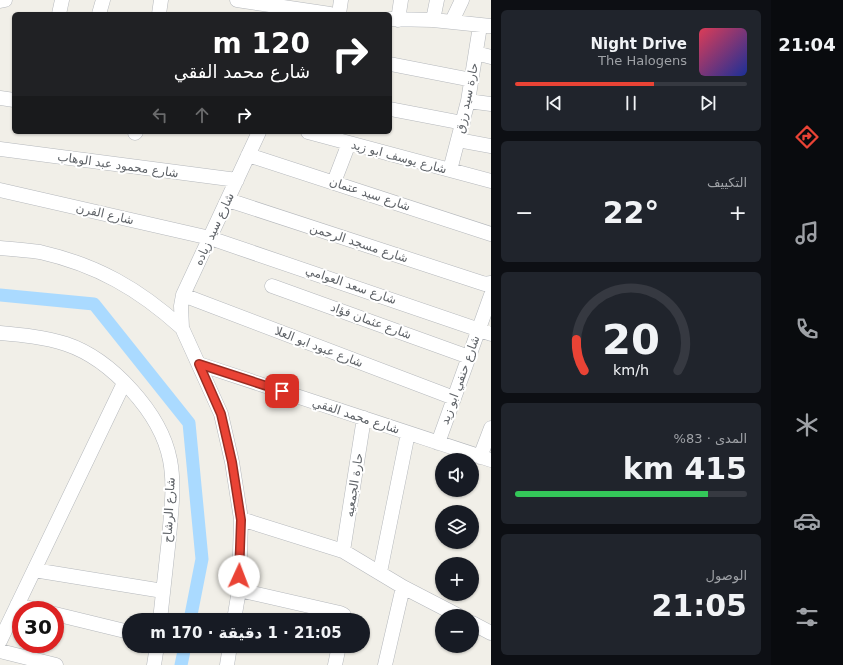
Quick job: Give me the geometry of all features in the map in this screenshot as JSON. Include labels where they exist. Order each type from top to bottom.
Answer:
[{"type":"street","points":[[0,1],[5,0]]},
{"type":"street","points":[[59,12],[62,0]]},
{"type":"street","points":[[100,12],[103,0]]},
{"type":"street","points":[[159,12],[161,0]]},
{"type":"street","points":[[237,0],[257,9],[294,5],[312,12]]},
{"type":"street","points":[[339,12],[341,0]]},
{"type":"street","points":[[401,0],[394,20],[452,21],[486,26]]},
{"type":"street","points":[[433,20],[437,0]]},
{"type":"street","points":[[452,21],[462,0]]},
{"type":"street","name":"حارة سيد رزق","points":[[450,170],[468,101],[476,53],[486,26]]},
{"type":"street","points":[[476,53],[491,57]]},
{"type":"street","points":[[392,64],[472,80]]},
{"type":"street","points":[[0,98],[12,100]]},
{"type":"street","points":[[468,101],[491,104]]},
{"type":"street","points":[[392,108],[462,123]]},
{"type":"street","name":"شارع سيد زياده","points":[[182,328],[181,306],[183,295],[258,134]]},
{"type":"street","name":"شارع يوسف ابو زيد","points":[[315,134],[491,181]]},
{"type":"street","points":[[458,140],[491,146]]},
{"type":"street","points":[[334,182],[349,143]]},
{"type":"street","name":"شارع محمود عبد الوهاب","points":[[0,149],[236,180]]},
{"type":"street","name":"شارع سيد عتمان","points":[[248,155],[491,234]]},
{"type":"street","name":"شارع الفرن","points":[[0,190],[210,238]]},
{"type":"street","name":"شارع مسجد الرحمن","points":[[228,200],[485,284],[491,283]]},
{"type":"street","name":"شارع سعد العوامي","points":[[210,238],[485,331]]},
{"type":"street","points":[[0,248],[38,252],[70,260],[101,272],[130,287],[158,306],[182,328],[221,414],[232,462],[241,520],[239,590],[235,613]]},
{"type":"street","name":"شارع عثمان فؤاد","points":[[272,286],[469,357]]},
{"type":"street","name":"شارع عبود ابو العلا","points":[[183,295],[454,398]]},
{"type":"street","name":"شارع حنفي ابو زيد","points":[[438,443],[469,357],[485,331],[491,295]]},
{"type":"street","name":"شارع الرشاح","points":[[0,333],[44,338],[67,345],[100,363],[124,383],[148,410],[163,437],[170,460],[173,492],[161,613]]},
{"type":"street","name":"شارع محمد الفقي","points":[[199,364],[486,459]]},
{"type":"street","points":[[19,601],[124,383]]},
{"type":"street","name":"حارة الجمعيه","points":[[343,551],[364,418]]},
{"type":"street","points":[[486,459],[491,428]]},
{"type":"street","points":[[380,572],[408,433]]},
{"type":"street","points":[[241,520],[343,551],[403,587],[445,609]]},
{"type":"street","points":[[34,570],[163,591]]},
{"type":"street","points":[[385,665],[403,587]]},
{"type":"street","points":[[239,590],[340,613]]},
{"type":"street","points":[[0,641],[12,616]]},
{"type":"street","points":[[64,616],[122,630]]},
{"type":"street","points":[[479,627],[491,633]]},
{"type":"street","points":[[0,651],[56,665]]},
{"type":"street","points":[[154,665],[156,653]]},
{"type":"street","points":[[227,665],[229,653]]},
{"type":"street","points":[[335,665],[338,653]]},
{"type":"waterway","points":[[0,295],[94,304],[189,423],[202,559],[191,613]]},
{"type":"waterway","points":[[181,665],[184,653]]},
{"type":"route","points":[[239,576],[241,520],[232,462],[221,414],[199,364],[282,391]]}]
